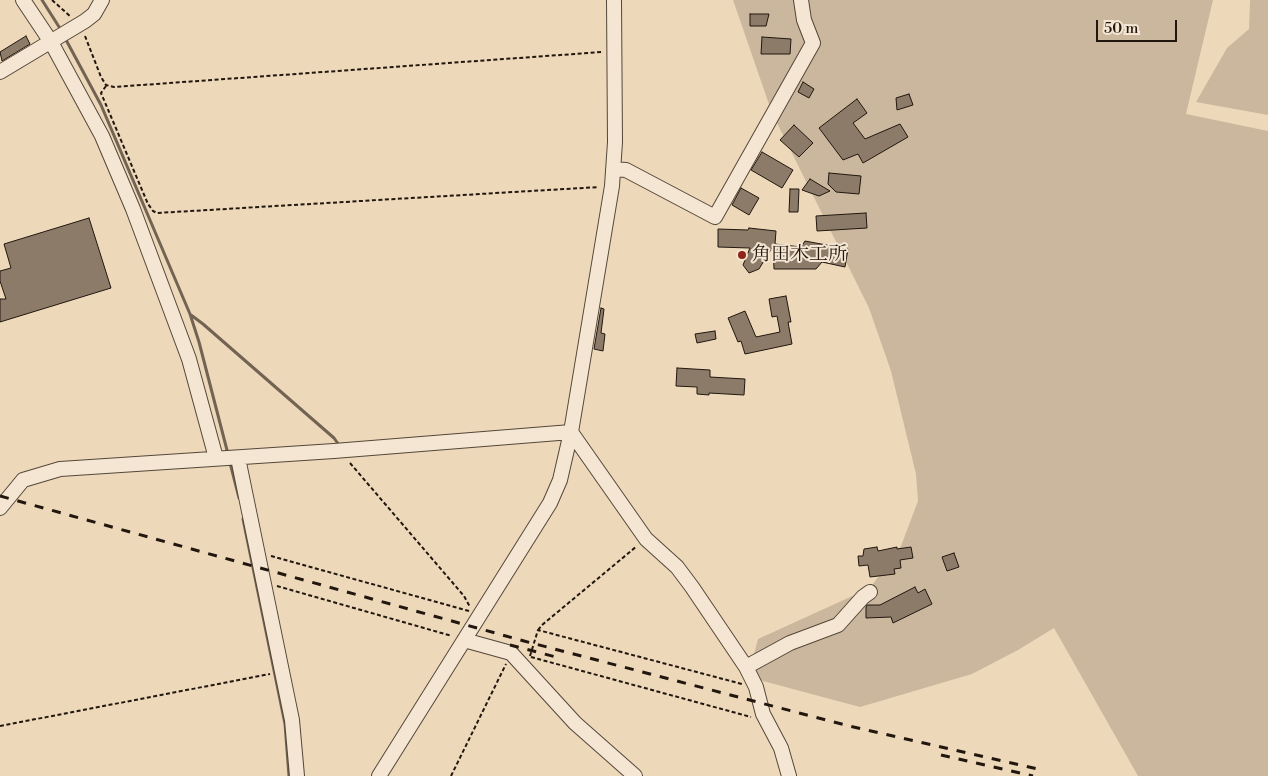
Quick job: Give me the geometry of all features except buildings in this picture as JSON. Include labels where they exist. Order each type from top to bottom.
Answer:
[{"type":"street","points":[[23,0],[53,40],[102,136],[133,209],[228,458],[257,552],[264,582],[292,720],[297,776]]},
{"type":"street","points":[[0,72],[80,24],[94,14],[102,0]]},
{"type":"street","points":[[378,776],[550,503],[560,480],[571,432],[612,186],[615,142],[614,0]]},
{"type":"street","points":[[613,169],[626,170],[715,217],[813,43],[804,20],[801,0]]},
{"type":"street","points":[[0,508],[24,480],[60,469],[571,432]]},
{"type":"street","points":[[571,432],[646,539],[677,567],[746,667],[756,687],[762,714],[781,748],[789,776]]},
{"type":"street","points":[[746,667],[790,642],[838,625],[870,592]]},
{"type":"street","points":[[464,640],[511,653],[575,723],[635,776]]},
{"type":"path","points":[[52,0],[80,24],[101,77],[106,85],[114,87],[615,51]]},
{"type":"path","points":[[106,85],[101,93],[148,204],[152,211],[157,213],[612,186]]},
{"type":"path","points":[[257,552],[472,612],[464,596],[350,463]]},
{"type":"path","points":[[646,539],[542,624],[538,630],[530,656],[766,721]]},
{"type":"path","points":[[264,582],[464,640]]},
{"type":"path","points":[[538,630],[756,687]]},
{"type":"path","points":[[451,776],[511,653]]},
{"type":"path","points":[[0,726],[269,674]]},
{"type":"shaded area","points":[[733,0],[1213,0],[1186,114],[1268,131],[1268,776],[1138,776],[1054,628],[1018,650],[972,674],[860,707],[748,677],[758,639],[870,588],[901,546],[918,501],[916,474],[891,371],[869,308],[772,113]]},
{"type":"shaded area","points":[[1250,0],[1268,0],[1268,115],[1196,102],[1227,48],[1249,29]]},
{"type":"waterway","points":[[42,0],[61,30]]},
{"type":"waterway","points":[[65,38],[101,105],[190,314],[228,454]]},
{"type":"waterway","points":[[191,315],[334,438],[339,445]]},
{"type":"waterway","points":[[230,463],[239,498]]},
{"type":"waterway","points":[[243,519],[285,724],[289,776]]},
{"type":"railway","points":[[0,496],[524,641],[849,726],[1042,770]]},
{"type":"railway","points":[[510,645],[556,657]]},
{"type":"railway","points":[[941,755],[1033,776]]},
{"type":"place","name":"角田木工所","points":[[742,255]]}]
